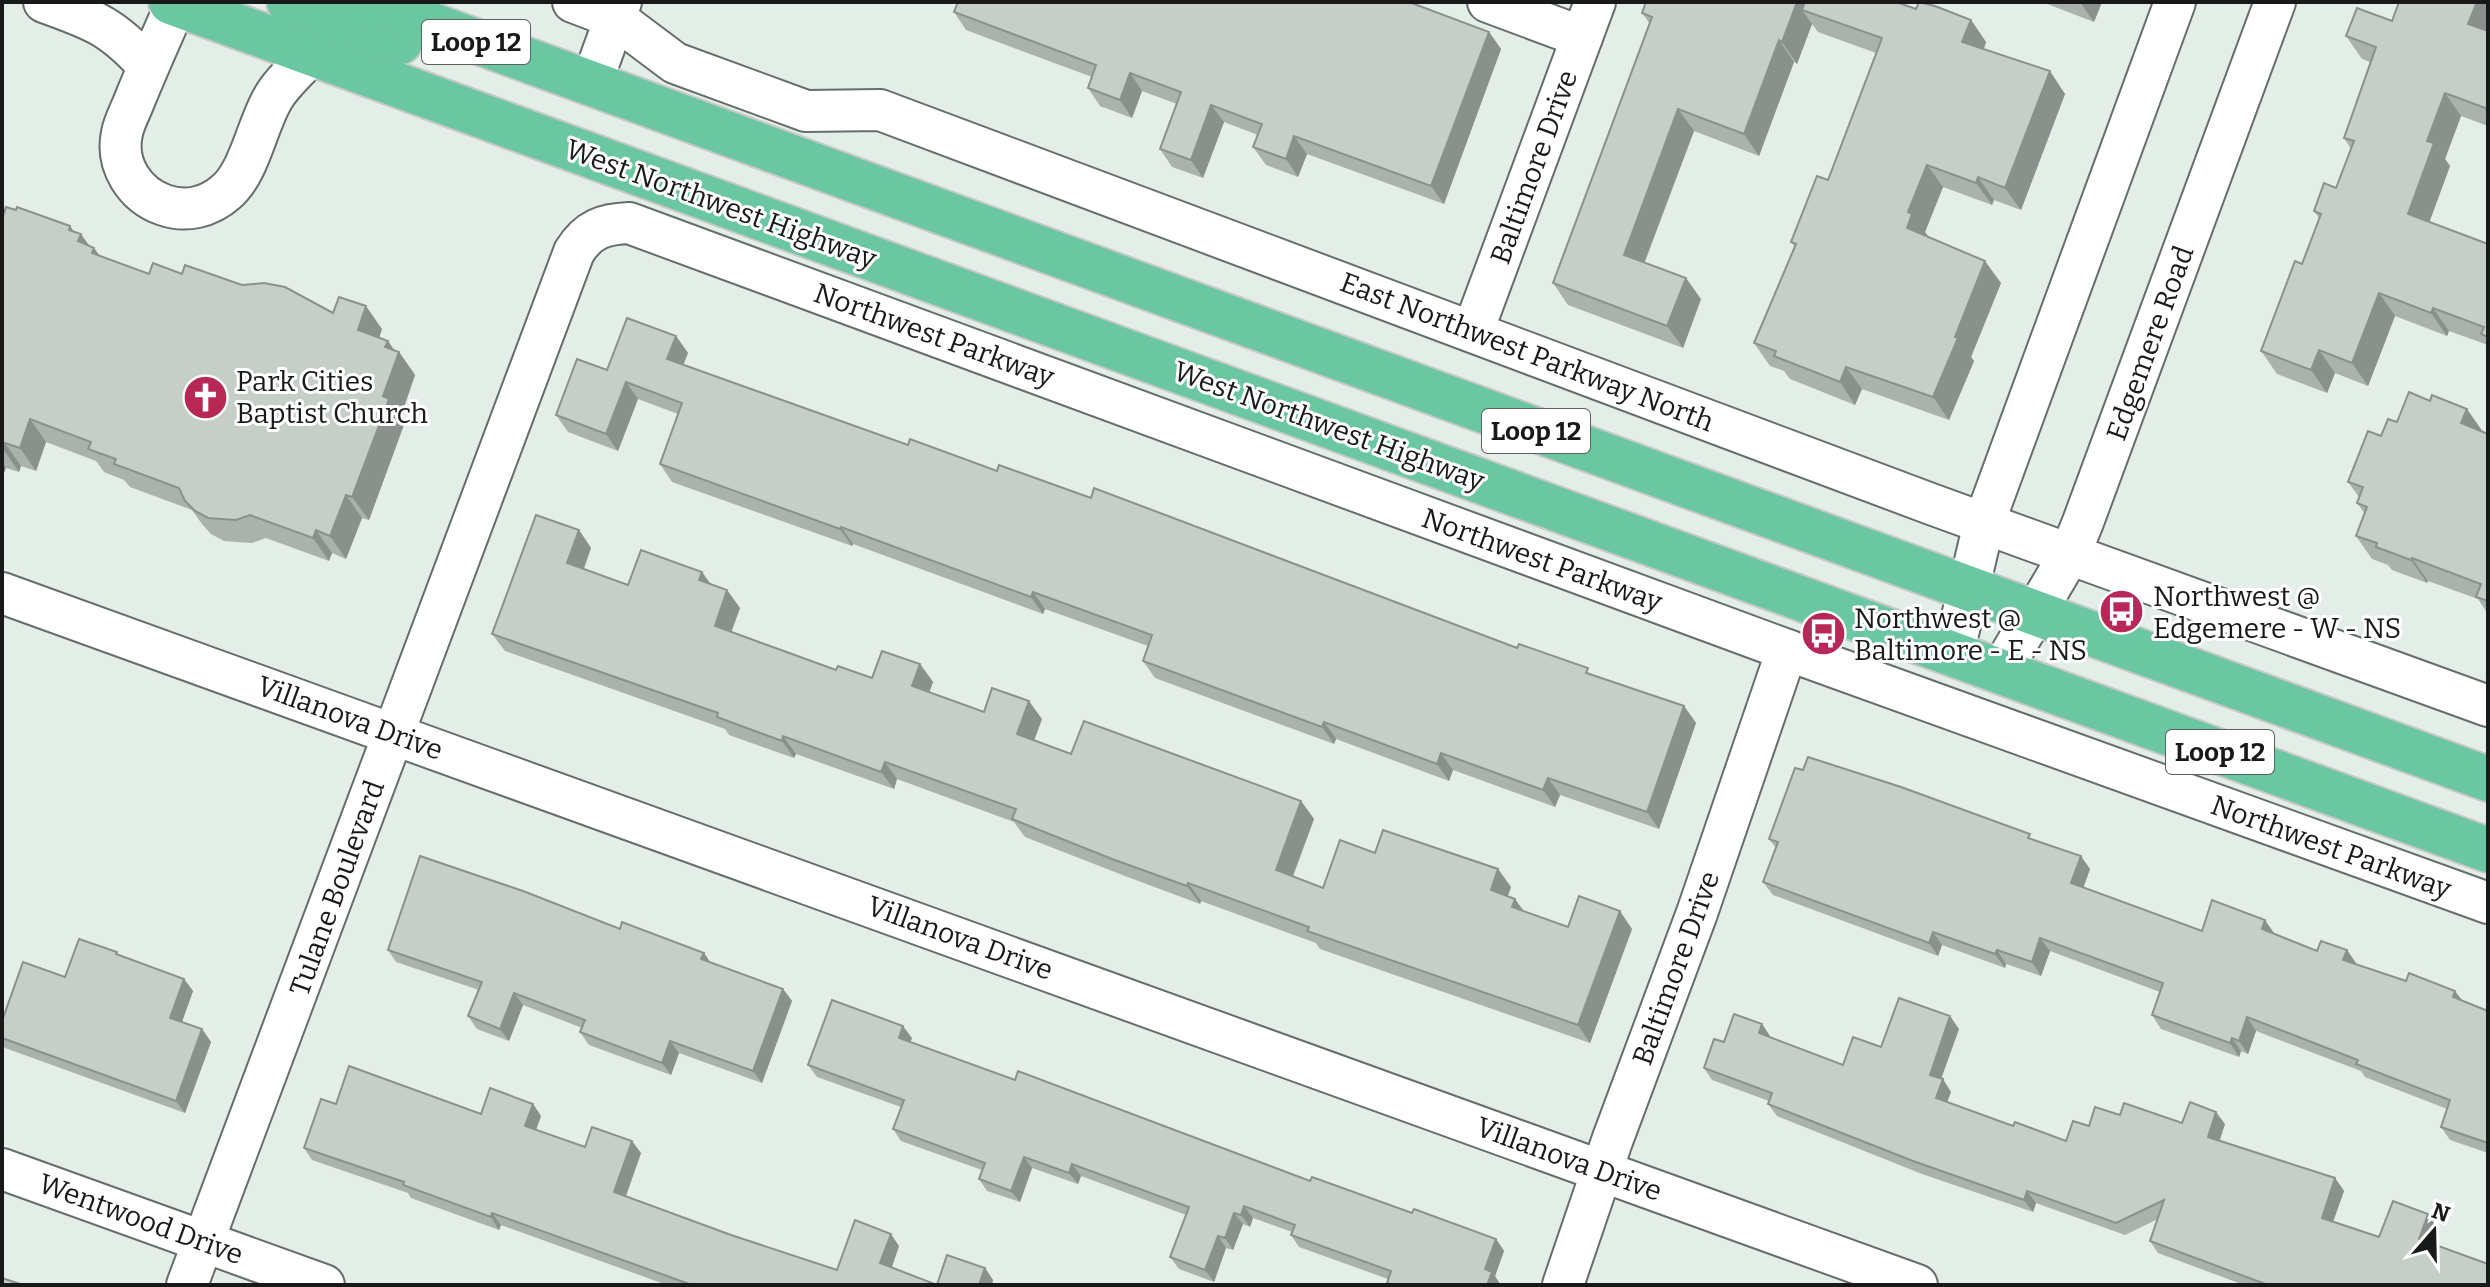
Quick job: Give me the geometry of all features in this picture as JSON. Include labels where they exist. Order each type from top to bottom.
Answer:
[{"type":"main road","points":[[289,2],[513,82],[588,82]]},
{"type":"main road","name":"Loop 12","points":[[369,2],[2488,779]]},
{"type":"main road","name":"West Northwest Highway","points":[[175,3],[2488,850]]},
{"type":"street","points":[[44,2],[97,21],[125,40],[148,66]]},
{"type":"street","name":"East Northwest Parkway North","points":[[573,2],[618,10],[675,63],[704,74],[806,111],[880,110],[1984,523],[2488,706]]},
{"type":"street","points":[[1488,2],[1588,19]]},
{"type":"street","points":[[1953,655],[1984,523],[2175,2]]},
{"type":"street","name":"Edgemere Road","points":[[2000,672],[2070,554],[2275,2]]},
{"type":"street","points":[[175,3],[122,133],[121,153],[126,172],[138,189],[154,201],[173,208],[193,208],[212,202],[229,191],[240,174],[273,97],[312,54]]},
{"type":"street","points":[[588,82],[618,10]]},
{"type":"street","name":"Baltimore Drive","points":[[1473,331],[1588,19]]},
{"type":"street","name":"Northwest Parkway","points":[[596,228],[611,223],[629,223],[1787,650],[2488,903]]},
{"type":"street","name":"Tulane Boulevard","points":[[187,1285],[574,252],[579,242],[596,228]]},
{"type":"street","name":"Villanova Drive","points":[[2,593],[1917,1285]]},
{"type":"street","name":"Baltimore Drive","points":[[1563,1285],[1697,913],[1787,650]]},
{"type":"street","name":"Wentwood Drive","points":[[2,1169],[324,1285]]},
{"type":"building","points":[[958,2],[1409,2],[1489,32],[1431,186],[1294,136],[1286,159],[1253,147],[1262,124],[1211,105],[1191,160],[1160,149],[1181,92],[1130,73],[1120,100],[1088,88],[1096,65],[954,12]]},
{"type":"building","points":[[1646,2],[1797,2],[1782,42],[1779,40],[1744,134],[1678,109],[1624,255],[1686,278],[1667,326],[1553,283],[1652,17],[1642,13]]},
{"type":"building","points":[[1805,2],[1896,2],[1916,9],[1919,2],[1935,6],[1971,20],[1962,42],[2050,71],[2005,188],[1978,177],[1976,183],[1927,165],[1908,212],[1912,214],[1907,228],[1985,261],[1933,397],[1846,367],[1840,382],[1774,356],[1776,351],[1754,343],[1796,244],[1791,242],[1817,176],[1828,180],[1882,38],[1802,10]]},
{"type":"building","points":[[2399,2],[2477,2],[2468,24],[2488,31],[2488,109],[2445,93],[2427,141],[2434,143],[2408,214],[2488,244],[2488,337],[2481,334],[2484,327],[2433,308],[2431,313],[2379,293],[2352,363],[2319,350],[2311,370],[2261,351],[2295,261],[2302,264],[2321,214],[2314,211],[2324,183],[2336,188],[2354,141],[2344,138],[2376,47],[2346,36],[2357,8],[2392,21]]},
{"type":"building","name":"Park Cities Baptist Church","points":[[6,207],[16,210],[17,207],[70,226],[69,230],[81,234],[78,241],[94,248],[92,253],[149,274],[153,263],[182,274],[185,265],[242,285],[264,283],[285,287],[333,313],[339,297],[366,306],[358,330],[388,341],[385,347],[399,352],[383,396],[389,399],[352,497],[346,495],[330,536],[316,530],[313,538],[250,515],[236,520],[208,518],[185,501],[179,488],[114,464],[116,459],[88,449],[91,442],[30,419],[20,448],[5,443],[2,449],[2,219]]},
{"type":"building","points":[[627,318],[676,336],[667,359],[908,445],[910,439],[997,471],[999,465],[1091,498],[1094,488],[1517,648],[1519,644],[1588,668],[1586,673],[1684,706],[1647,812],[1548,778],[1543,790],[1441,753],[1437,764],[1324,722],[1322,727],[1143,661],[1152,635],[1033,592],[1031,597],[660,464],[682,403],[626,382],[606,434],[556,415],[577,359],[607,370]]},
{"type":"building","points":[[2409,392],[2430,401],[2432,395],[2467,409],[2461,423],[2488,434],[2488,601],[2476,597],[2481,584],[2376,547],[2377,543],[2356,536],[2367,507],[2357,503],[2363,487],[2348,482],[2368,431],[2381,436],[2388,419],[2397,422]]},
{"type":"building","points":[[536,515],[579,530],[567,563],[628,585],[641,550],[702,572],[699,580],[727,590],[715,626],[836,670],[838,666],[872,678],[882,651],[920,664],[912,686],[984,712],[992,688],[1029,701],[1017,734],[1071,754],[1084,721],[1301,801],[1276,870],[1323,888],[1340,840],[1375,853],[1383,830],[1498,869],[1491,890],[1515,899],[1512,907],[1568,927],[1579,896],[1620,911],[1578,1025],[1307,931],[1309,927],[1188,883],[1187,886],[1112,859],[1012,819],[1016,809],[885,762],[881,772],[783,736],[782,741],[717,717],[718,713],[492,634]]},
{"type":"building","points":[[1808,757],[1901,787],[2081,856],[2071,883],[2202,931],[2212,900],[2265,920],[2262,929],[2317,951],[2321,941],[2347,950],[2343,960],[2406,981],[2409,973],[2455,991],[2453,997],[2488,1011],[2488,1143],[2441,1127],[2450,1100],[2247,1017],[2239,1041],[2232,1038],[2230,1043],[2152,1015],[2163,983],[2040,938],[2032,962],[1997,950],[1995,954],[1933,932],[1929,943],[1763,882],[1778,842],[1769,839],[1795,768],[1803,770]]},
{"type":"building","points":[[420,856],[523,891],[620,929],[622,922],[704,953],[701,959],[783,989],[753,1071],[670,1041],[662,1063],[580,1032],[585,1020],[514,993],[500,1029],[468,1016],[482,982],[388,950]]},
{"type":"building","points":[[79,939],[184,979],[170,1018],[202,1029],[176,1101],[2,1038],[2,1021],[23,962],[65,977]]},
{"type":"building","points":[[1899,998],[1950,1016],[1930,1075],[1943,1079],[1936,1098],[2013,1126],[2015,1122],[2066,1141],[2073,1121],[2089,1126],[2095,1107],[2120,1115],[2124,1103],[2182,1123],[2190,1102],[2216,1112],[2208,1137],[2335,1178],[2322,1218],[2379,1237],[2393,1201],[2428,1214],[2419,1239],[2488,1264],[2488,1285],[2268,1285],[2150,1241],[2164,1200],[2116,1223],[2027,1191],[2024,1200],[1913,1161],[1768,1104],[1772,1093],[1704,1068],[1714,1039],[1724,1042],[1734,1014],[1762,1024],[1759,1033],[1843,1065],[1853,1037],[1881,1047]]},
{"type":"building","points":[[832,1000],[903,1026],[899,1038],[1015,1080],[1018,1071],[1310,1181],[1312,1177],[1496,1239],[1485,1269],[1492,1272],[1487,1285],[1387,1283],[1391,1271],[1291,1235],[1295,1225],[1244,1206],[1241,1215],[1234,1213],[1225,1238],[1218,1236],[1205,1270],[1170,1257],[1189,1207],[1072,1164],[1069,1173],[1024,1157],[1011,1191],[979,1179],[985,1163],[893,1129],[904,1100],[808,1065]]},
{"type":"building","points":[[349,1066],[481,1114],[490,1088],[533,1104],[525,1126],[585,1147],[592,1127],[632,1141],[614,1192],[837,1270],[855,1220],[891,1234],[880,1263],[937,1285],[692,1285],[492,1213],[491,1217],[403,1185],[404,1182],[304,1148],[321,1099],[336,1104]]},
{"type":"building","points":[[947,1255],[985,1268],[979,1285],[937,1285]]},
{"type":"building","points":[[2,1278],[23,1285],[2,1285]]},
{"type":"place","name":"Park Cities Baptist Church","points":[[205,397]]},
{"type":"place","name":"Northwest @ Edgemere - W - NS","points":[[2122,612]]},
{"type":"place","name":"Northwest @ Baltimore - E - NS","points":[[1823,634]]}]
